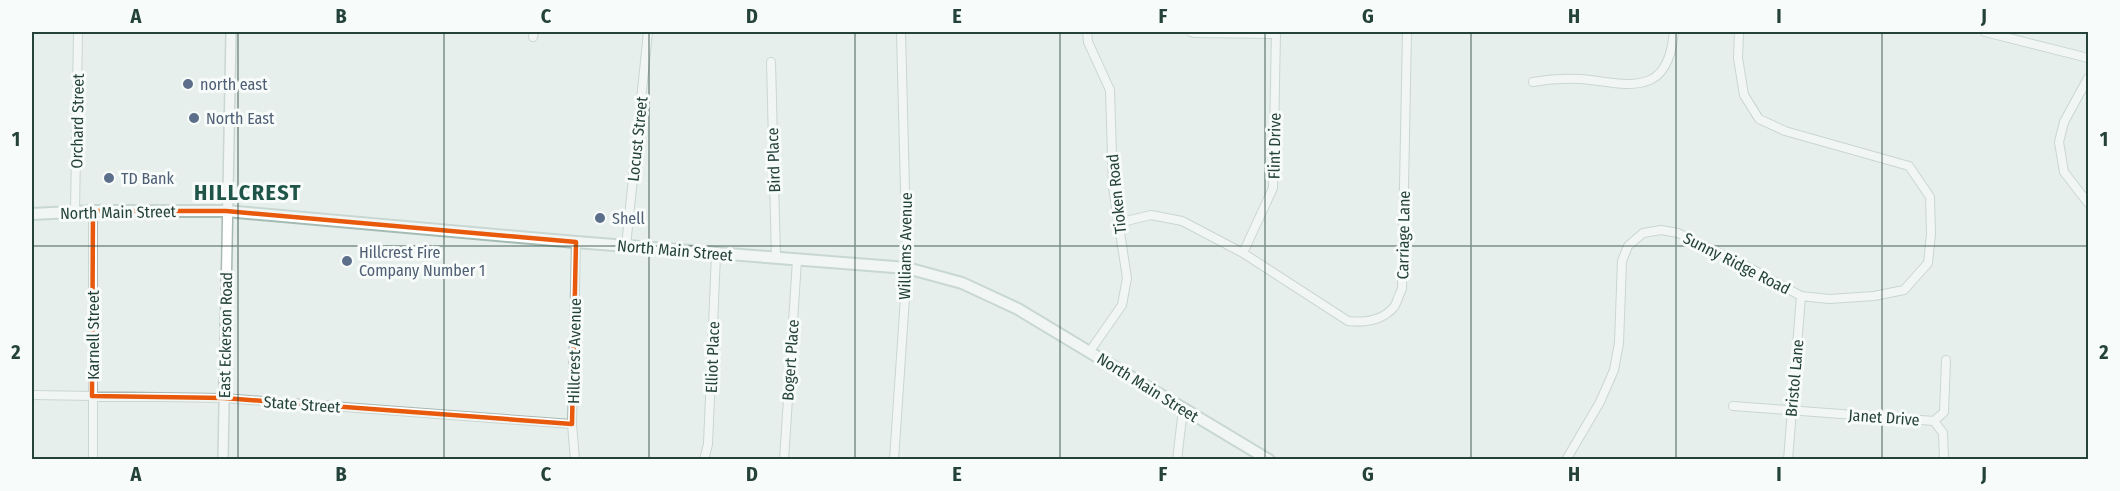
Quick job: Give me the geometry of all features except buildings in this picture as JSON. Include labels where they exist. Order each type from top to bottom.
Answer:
[{"type":"main road","name":"North Main Street","points":[[32,214],[75,211],[226,211],[716,254],[907,268],[962,283],[989,294],[1090,351],[1269,459]]},
{"type":"street","name":"Orchard Street","points":[[75,211],[78,32]]},
{"type":"street","name":"East Eckerson Road","points":[[223,459],[231,32]]},
{"type":"street","name":"Locust Street","points":[[626,246],[648,32]]},
{"type":"street","name":"Williams Avenue","points":[[894,459],[907,268],[901,32]]},
{"type":"street","name":"Tioken Road","points":[[1087,32],[1088,42],[1110,90],[1113,187],[1127,278],[1122,305],[1090,351]]},
{"type":"street","points":[[1191,32],[1276,33]]},
{"type":"street","name":"Carriage Lane","points":[[1118,223],[1151,215],[1182,221],[1243,253],[1348,321],[1363,323],[1376,320],[1394,307],[1402,289],[1407,32]]},
{"type":"street","points":[[1533,82],[1553,78],[1635,83],[1651,80],[1663,69],[1670,54],[1674,32]]},
{"type":"street","name":"Sunny Ridge Road","points":[[1566,459],[1600,402],[1614,370],[1619,343],[1622,261],[1628,246],[1643,233],[1661,230],[1678,233],[1801,296],[1830,298],[1874,296],[1904,290],[1928,263],[1931,234],[1929,197],[1910,166],[1785,131],[1759,119],[1744,95],[1738,58],[1739,32]]},
{"type":"street","points":[[1985,32],[2088,58]]},
{"type":"street","name":"Flint Drive","points":[[1243,253],[1273,188],[1276,33]]},
{"type":"street","name":"Bird Place","points":[[771,62],[776,258]]},
{"type":"street","points":[[2088,78],[2064,122],[2060,142],[2064,172],[2088,204]]},
{"type":"street","name":"Karnell Street","points":[[93,211],[93,459]]},
{"type":"street","name":"Hillcrest Avenue","points":[[575,459],[572,424],[576,242]]},
{"type":"street","name":"Elliot Place","points":[[704,459],[708,444],[716,254]]},
{"type":"street","name":"Bogert Place","points":[[784,459],[797,260]]},
{"type":"street","name":"Bristol Lane","points":[[1788,459],[1801,296]]},
{"type":"street","points":[[1934,421],[1944,412],[1946,360]]},
{"type":"street","name":"State Street","points":[[32,395],[225,398],[572,424]]},
{"type":"street","name":"Janet Drive","points":[[1733,406],[1934,421],[1943,433],[1944,459]]},
{"type":"street","points":[[1177,459],[1183,409]]},
{"type":"highlighted area","points":[[93,211],[226,211],[576,242],[572,424],[224,398],[92,396]]},
{"type":"place","name":"north east","points":[[188,84]]},
{"type":"place","name":"North East","points":[[194,118]]},
{"type":"place","name":"TD Bank","points":[[109,178]]},
{"type":"place","name":"Shell","points":[[600,218]]},
{"type":"place","name":"Hillcrest Fire Company Number 1","points":[[347,261]]},
{"type":"district","name":"HILLCREST","points":[[248,192]]}]
